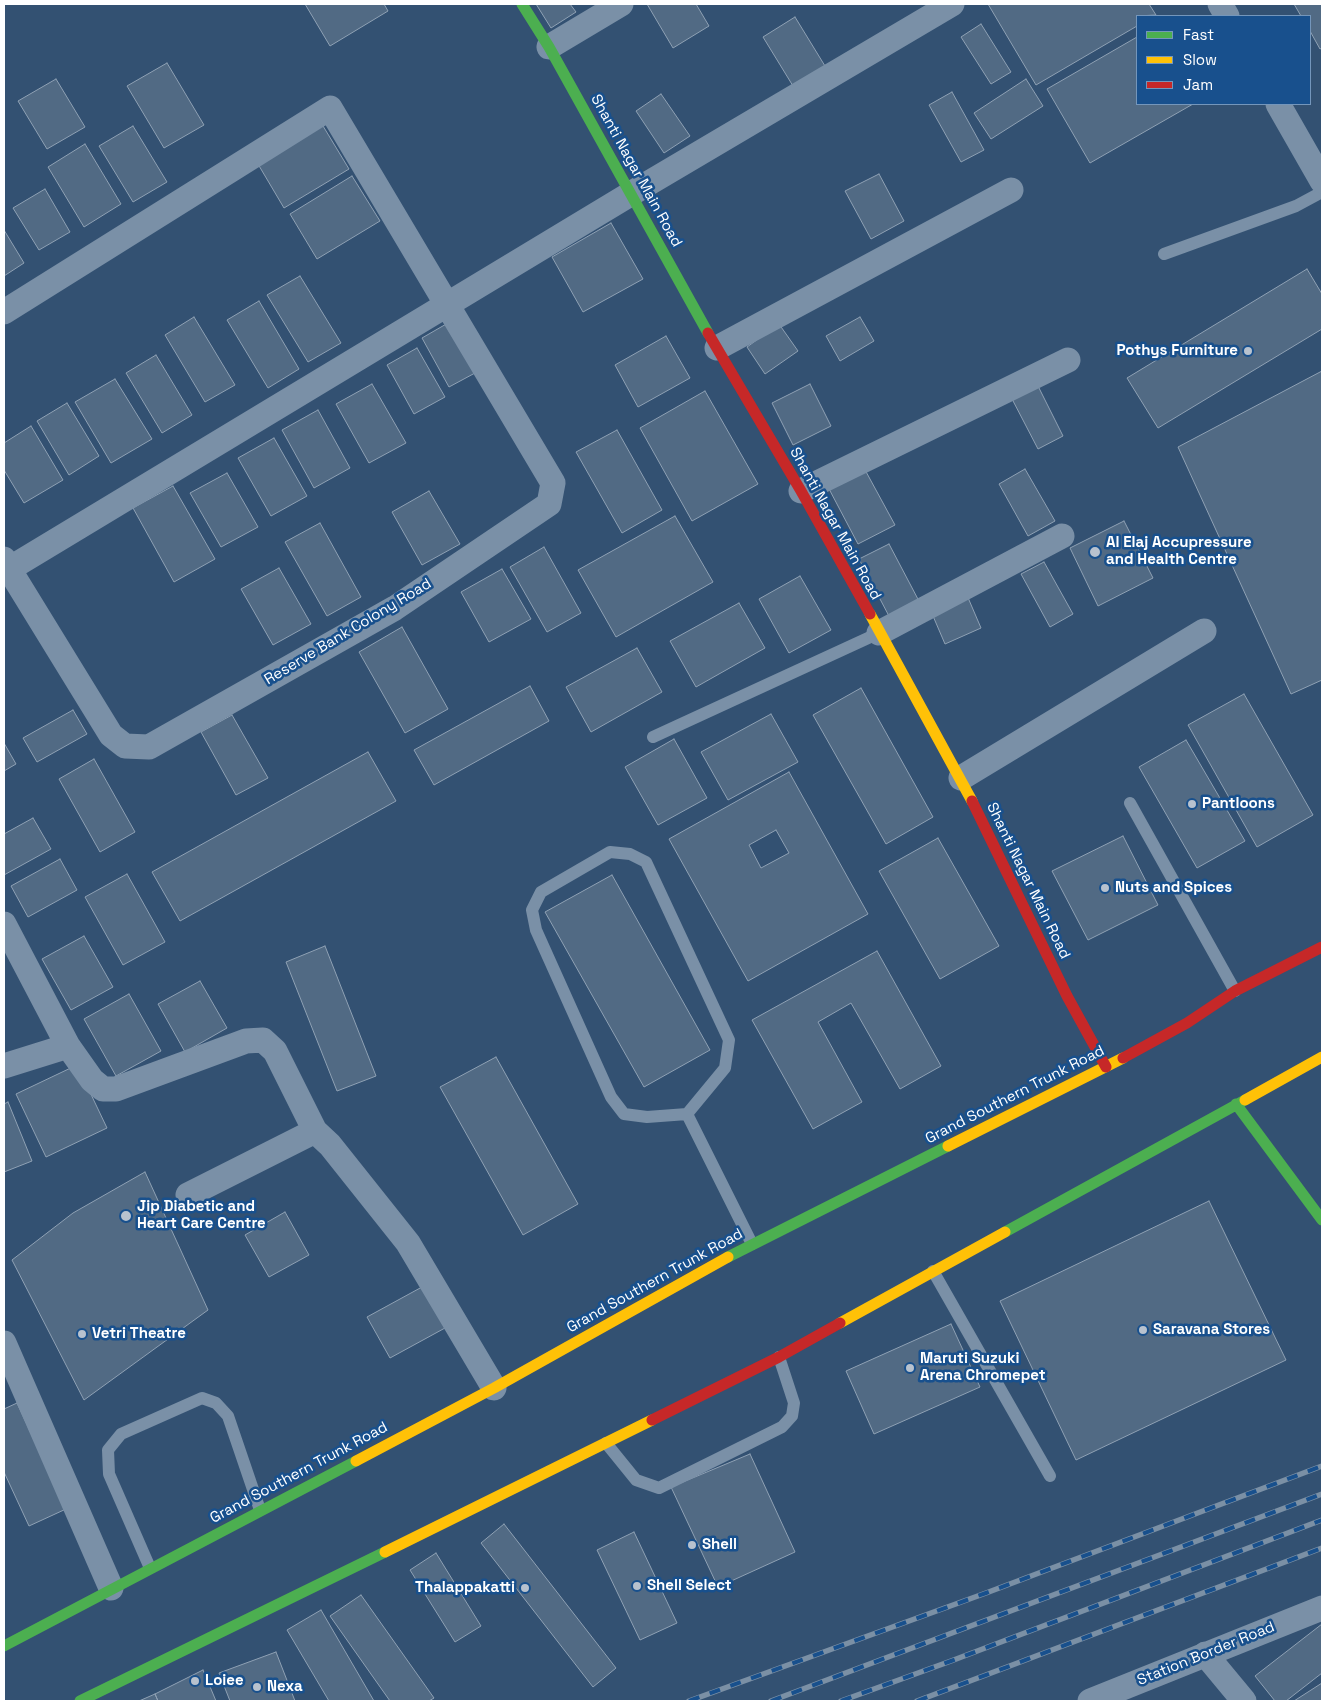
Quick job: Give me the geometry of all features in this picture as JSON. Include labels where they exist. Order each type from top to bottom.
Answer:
[{"type":"main road","name":"Shanti Nagar Main Road","points":[[522,4],[549,47],[632,193],[961,778],[1067,996],[1106,1067]]},
{"type":"main road","name":"Grand Southern Trunk Road","points":[[4,1646],[494,1388],[752,1244],[1106,1067],[1187,1023],[1235,991],[1322,947]]},
{"type":"main road","points":[[80,1701],[779,1357],[1322,1057]]},
{"type":"main road","points":[[1236,1104],[1322,1220]]},
{"type":"street","points":[[549,47],[621,4]]},
{"type":"street","points":[[6,564],[952,4]]},
{"type":"street","points":[[1220,4],[1226,15]]},
{"type":"street","points":[[1279,105],[1322,181]]},
{"type":"street","name":"Reserve Bank Colony Road","points":[[4,312],[330,108],[553,483],[550,504],[395,608],[149,747],[125,746],[111,735],[6,564]]},
{"type":"street","points":[[718,348],[1011,190]]},
{"type":"street","points":[[801,491],[1068,360]]},
{"type":"street","points":[[878,632],[1062,536]]},
{"type":"street","points":[[961,778],[1204,632]]},
{"type":"street","points":[[4,924],[68,1046],[92,1080],[103,1089],[116,1090],[246,1041],[263,1040],[275,1051],[315,1131],[330,1145],[408,1243],[494,1388]]},
{"type":"street","points":[[4,1066],[68,1046]]},
{"type":"street","points":[[188,1195],[315,1131]]},
{"type":"street","points":[[4,1344],[111,1588]]},
{"type":"street","name":"Station Border Road","points":[[1090,1701],[1322,1608]]},
{"type":"street","points":[[1205,1654],[1244,1701]]},
{"type":"lane","points":[[1164,254],[1296,206],[1322,192]]},
{"type":"lane","points":[[653,737],[878,632]]},
{"type":"lane","points":[[1130,803],[1235,991]]},
{"type":"lane","points":[[610,852],[630,854],[646,862],[729,1040],[725,1068],[687,1114],[648,1117],[624,1114],[611,1097],[536,930],[532,910],[541,892],[610,852]]},
{"type":"lane","points":[[687,1114],[752,1244]]},
{"type":"lane","points":[[933,1271],[1050,1476]]},
{"type":"lane","points":[[606,1443],[636,1480],[659,1488],[782,1427],[792,1416],[794,1403],[779,1357]]},
{"type":"lane","points":[[150,1568],[108,1474],[108,1450],[121,1434],[202,1398],[216,1403],[228,1416],[260,1510]]},
{"type":"building","points":[[305,4],[384,4],[388,11],[330,46]]},
{"type":"building","points":[[536,4],[570,4],[576,12],[551,28]]},
{"type":"building","points":[[647,4],[696,4],[709,26],[673,48]]},
{"type":"building","points":[[988,4],[1149,4],[1156,15],[1136,15],[1136,27],[1036,85]]},
{"type":"building","points":[[1294,4],[1322,4],[1322,48],[1320,49],[1311,33],[1311,15],[1300,15]]},
{"type":"building","points":[[795,17],[825,66],[793,86],[763,37]]},
{"type":"building","points":[[981,24],[1011,72],[991,84],[961,37]]},
{"type":"building","points":[[1136,38],[1136,105],[1191,105],[1090,163],[1047,89]]},
{"type":"building","points":[[167,63],[204,125],[164,148],[127,86]]},
{"type":"building","points":[[56,79],[85,127],[47,149],[18,101]]},
{"type":"building","points":[[1026,79],[1043,106],[991,139],[974,113]]},
{"type":"building","points":[[952,92],[984,150],[961,162],[929,105]]},
{"type":"building","points":[[661,94],[690,136],[664,153],[636,111]]},
{"type":"building","points":[[320,121],[349,169],[284,208],[255,159]]},
{"type":"building","points":[[133,126],[167,182],[133,202],[99,146]]},
{"type":"building","points":[[85,144],[121,204],[84,227],[48,167]]},
{"type":"building","points":[[879,174],[904,221],[871,239],[845,191]]},
{"type":"building","points":[[352,176],[380,221],[317,259],[290,214]]},
{"type":"building","points":[[45,189],[70,232],[39,250],[13,208]]},
{"type":"building","points":[[611,223],[643,279],[583,312],[552,257]]},
{"type":"building","points":[[4,230],[24,263],[4,276]]},
{"type":"building","points":[[1307,269],[1322,294],[1322,329],[1158,428],[1127,378]]},
{"type":"building","points":[[300,276],[341,343],[308,362],[267,295]]},
{"type":"building","points":[[259,301],[299,369],[268,388],[227,320]]},
{"type":"building","points":[[194,317],[235,385],[205,402],[165,335]]},
{"type":"building","points":[[860,317],[874,341],[840,361],[826,336]]},
{"type":"building","points":[[448,323],[475,373],[449,387],[422,338]]},
{"type":"building","points":[[779,324],[798,351],[765,374],[747,347]]},
{"type":"building","points":[[666,336],[690,378],[638,407],[615,365]]},
{"type":"building","points":[[417,348],[445,397],[414,414],[387,365]]},
{"type":"building","points":[[156,355],[192,415],[162,433],[126,373]]},
{"type":"building","points":[[1322,371],[1322,680],[1291,694],[1178,447]]},
{"type":"building","points":[[115,379],[152,439],[111,463],[75,402]]},
{"type":"building","points":[[372,384],[406,443],[369,463],[336,404]]},
{"type":"building","points":[[810,384],[831,426],[793,445],[772,403]]},
{"type":"building","points":[[1037,384],[1063,436],[1038,449],[1011,397]]},
{"type":"building","points":[[705,391],[758,484],[692,521],[640,428]]},
{"type":"building","points":[[67,403],[99,456],[69,475],[37,421]]},
{"type":"building","points":[[318,410],[350,468],[314,488],[282,430]]},
{"type":"building","points":[[31,426],[63,480],[24,503],[4,470],[4,443]]},
{"type":"building","points":[[617,430],[662,510],[622,533],[576,452]]},
{"type":"building","points":[[274,438],[307,496],[271,516],[238,458]]},
{"type":"building","points":[[864,468],[895,525],[858,544],[828,487]]},
{"type":"building","points":[[1025,469],[1055,521],[1028,536],[999,484]]},
{"type":"building","points":[[227,473],[258,527],[221,547],[190,493]]},
{"type":"building","points":[[173,486],[215,559],[174,582],[133,508]]},
{"type":"building","points":[[429,491],[460,544],[422,565],[392,512]]},
{"type":"building","points":[[675,516],[713,582],[616,637],[578,570]]},
{"type":"building","points":[[1124,521],[1153,578],[1098,606],[1070,548]]},
{"type":"building","points":[[320,523],[361,597],[327,616],[285,542]]},
{"type":"building","points":[[889,544],[920,603],[890,618],[859,559]]},
{"type":"building","points":[[544,547],[581,613],[547,632],[510,567]]},
{"type":"building","points":[[1044,562],[1073,614],[1050,627],[1021,574]]},
{"type":"building","points":[[279,568],[311,624],[273,645],[241,589]]},
{"type":"building","points":[[502,569],[531,619],[489,642],[461,592]]},
{"type":"building","points":[[800,576],[831,630],[789,653],[759,599]]},
{"type":"building","points":[[966,593],[981,628],[945,644],[930,609]]},
{"type":"building","points":[[739,603],[765,648],[696,687],[670,641]]},
{"type":"building","points":[[402,627],[448,709],[405,733],[359,652]]},
{"type":"building","points":[[637,648],[662,692],[591,732],[566,687]]},
{"type":"building","points":[[530,686],[549,721],[434,785],[414,750]]},
{"type":"building","points":[[861,688],[933,817],[886,844],[813,715]]},
{"type":"building","points":[[1244,694],[1313,815],[1257,847],[1188,725]]},
{"type":"building","points":[[73,710],[87,734],[37,762],[23,738]]},
{"type":"building","points":[[771,714],[798,762],[728,800],[701,752]]},
{"type":"building","points":[[232,715],[268,778],[236,795],[201,732]]},
{"type":"building","points":[[674,739],[707,798],[658,825],[625,767]]},
{"type":"building","name":"Pantloons","points":[[1186,740],[1245,841],[1197,868],[1139,767]]},
{"type":"building","points":[[4,743],[16,764],[4,771]]},
{"type":"building","points":[[368,752],[396,801],[180,921],[152,872]]},
{"type":"building","points":[[94,759],[135,832],[100,852],[59,779]]},
{"type":"building","points":[[789,772],[868,914],[748,981],[669,839]],"holes":[[[776,830],[789,853],[761,868],[749,845]]]},
{"type":"building","points":[[33,818],[51,849],[4,875],[4,834]]},
{"type":"building","name":"Nuts and Spices","points":[[1123,836],[1158,905],[1088,940],[1052,871]]},
{"type":"building","points":[[938,838],[999,946],[940,979],[879,871]]},
{"type":"building","points":[[60,859],[77,890],[28,917],[11,886]]},
{"type":"building","points":[[127,874],[165,942],[123,965],[85,897]]},
{"type":"building","points":[[612,875],[710,1050],[644,1087],[545,912]]},
{"type":"building","points":[[84,936],[113,987],[71,1010],[42,959]]},
{"type":"building","points":[[325,946],[376,1076],[337,1091],[286,962]]},
{"type":"building","points":[[877,951],[941,1066],[900,1089],[851,1003],[818,1022],[862,1102],[813,1129],[752,1020]]},
{"type":"building","points":[[200,981],[227,1028],[185,1052],[158,1004]]},
{"type":"building","points":[[129,994],[161,1051],[116,1076],[84,1019]]},
{"type":"building","points":[[496,1057],[578,1204],[523,1235],[440,1087]]},
{"type":"building","points":[[77,1065],[107,1128],[46,1157],[16,1094]]},
{"type":"building","points":[[8,1102],[32,1161],[4,1172],[4,1104]]},
{"type":"building","points":[[145,1172],[208,1310],[84,1400],[12,1260],[73,1213]]},
{"type":"building","name":"Saravana Stores","points":[[1209,1201],[1286,1360],[1076,1460],[1000,1301]]},
{"type":"building","points":[[285,1212],[309,1255],[269,1277],[245,1235]]},
{"type":"building","points":[[422,1287],[445,1328],[390,1358],[367,1317]]},
{"type":"building","points":[[951,1324],[980,1387],[874,1434],[846,1371]]},
{"type":"building","points":[[17,1403],[66,1509],[29,1526],[4,1472],[4,1409]]},
{"type":"building","points":[[750,1454],[795,1552],[718,1587],[671,1487]]},
{"type":"building","points":[[504,1524],[616,1668],[593,1687],[481,1543]]},
{"type":"building","name":"Shell Select","points":[[634,1532],[677,1623],[640,1640],[597,1550]]},
{"type":"building","points":[[436,1553],[481,1626],[455,1642],[410,1570]]},
{"type":"building","points":[[361,1595],[434,1698],[429,1701],[390,1701],[330,1616]]},
{"type":"building","points":[[321,1610],[374,1701],[329,1701],[287,1630]]},
{"type":"building","points":[[1322,1624],[1322,1673],[1286,1701],[1275,1701],[1255,1676]]},
{"type":"building","name":"Nexa","points":[[276,1652],[295,1701],[230,1701],[219,1673]]},
{"type":"building","points":[[203,1670],[216,1701],[158,1701],[155,1694]]},
{"type":"building","points":[[1322,1683],[1322,1701],[1294,1701]]},
{"type":"building","points":[[155,1694],[158,1701],[139,1701]]},
{"type":"railway","points":[[689,1701],[986,1593],[1322,1466]]},
{"type":"railway","points":[[771,1701],[1322,1494]]},
{"type":"railway","points":[[841,1701],[1322,1520]]},
{"type":"railway","points":[[917,1701],[1322,1548]]},
{"type":"traffic: fast","points":[[522,4],[549,47],[708,333]]},
{"type":"traffic: fast","points":[[1005,1232],[1245,1100]]},
{"type":"traffic: fast","points":[[1236,1104],[1322,1220]]},
{"type":"traffic: fast","points":[[728,1257],[948,1146]]},
{"type":"traffic: fast","points":[[4,1646],[356,1461]]},
{"type":"traffic: fast","points":[[80,1701],[385,1552]]},
{"type":"traffic: slow","points":[[870,614],[972,801]]},
{"type":"traffic: slow","points":[[1245,1100],[1322,1057]]},
{"type":"traffic: slow","points":[[948,1146],[1123,1058]]},
{"type":"traffic: slow","points":[[840,1323],[1005,1232]]},
{"type":"traffic: slow","points":[[356,1461],[494,1388],[728,1257]]},
{"type":"traffic: slow","points":[[385,1552],[652,1420]]},
{"type":"traffic: jam","points":[[708,333],[801,491],[870,614]]},
{"type":"traffic: jam","points":[[972,801],[1067,996],[1106,1067]]},
{"type":"traffic: jam","points":[[1123,1058],[1187,1023],[1235,991],[1322,947]]},
{"type":"traffic: jam","points":[[652,1420],[779,1357],[840,1323]]},
{"type":"place","name":"Pothys Furniture","points":[[1248,351]]},
{"type":"place","name":"Al Elaj Accupressure and Health Centre","points":[[1095,552]]},
{"type":"place","name":"Pantloons","points":[[1192,804]]},
{"type":"place","name":"Nuts and Spices","points":[[1105,888]]},
{"type":"place","name":"Jip Diabetic and Heart Care Centre","points":[[126,1216]]},
{"type":"place","name":"Saravana Stores","points":[[1143,1330]]},
{"type":"place","name":"Vetri Theatre","points":[[82,1334]]},
{"type":"place","name":"Maruti Suzuki Arena Chromepet","points":[[910,1368]]},
{"type":"place","name":"Shell","points":[[692,1545]]},
{"type":"place","name":"Shell Select","points":[[637,1586]]},
{"type":"place","name":"Thalappakatti","points":[[525,1588]]},
{"type":"place","name":"Loiee","points":[[195,1681]]},
{"type":"place","name":"Nexa","points":[[257,1687]]}]
